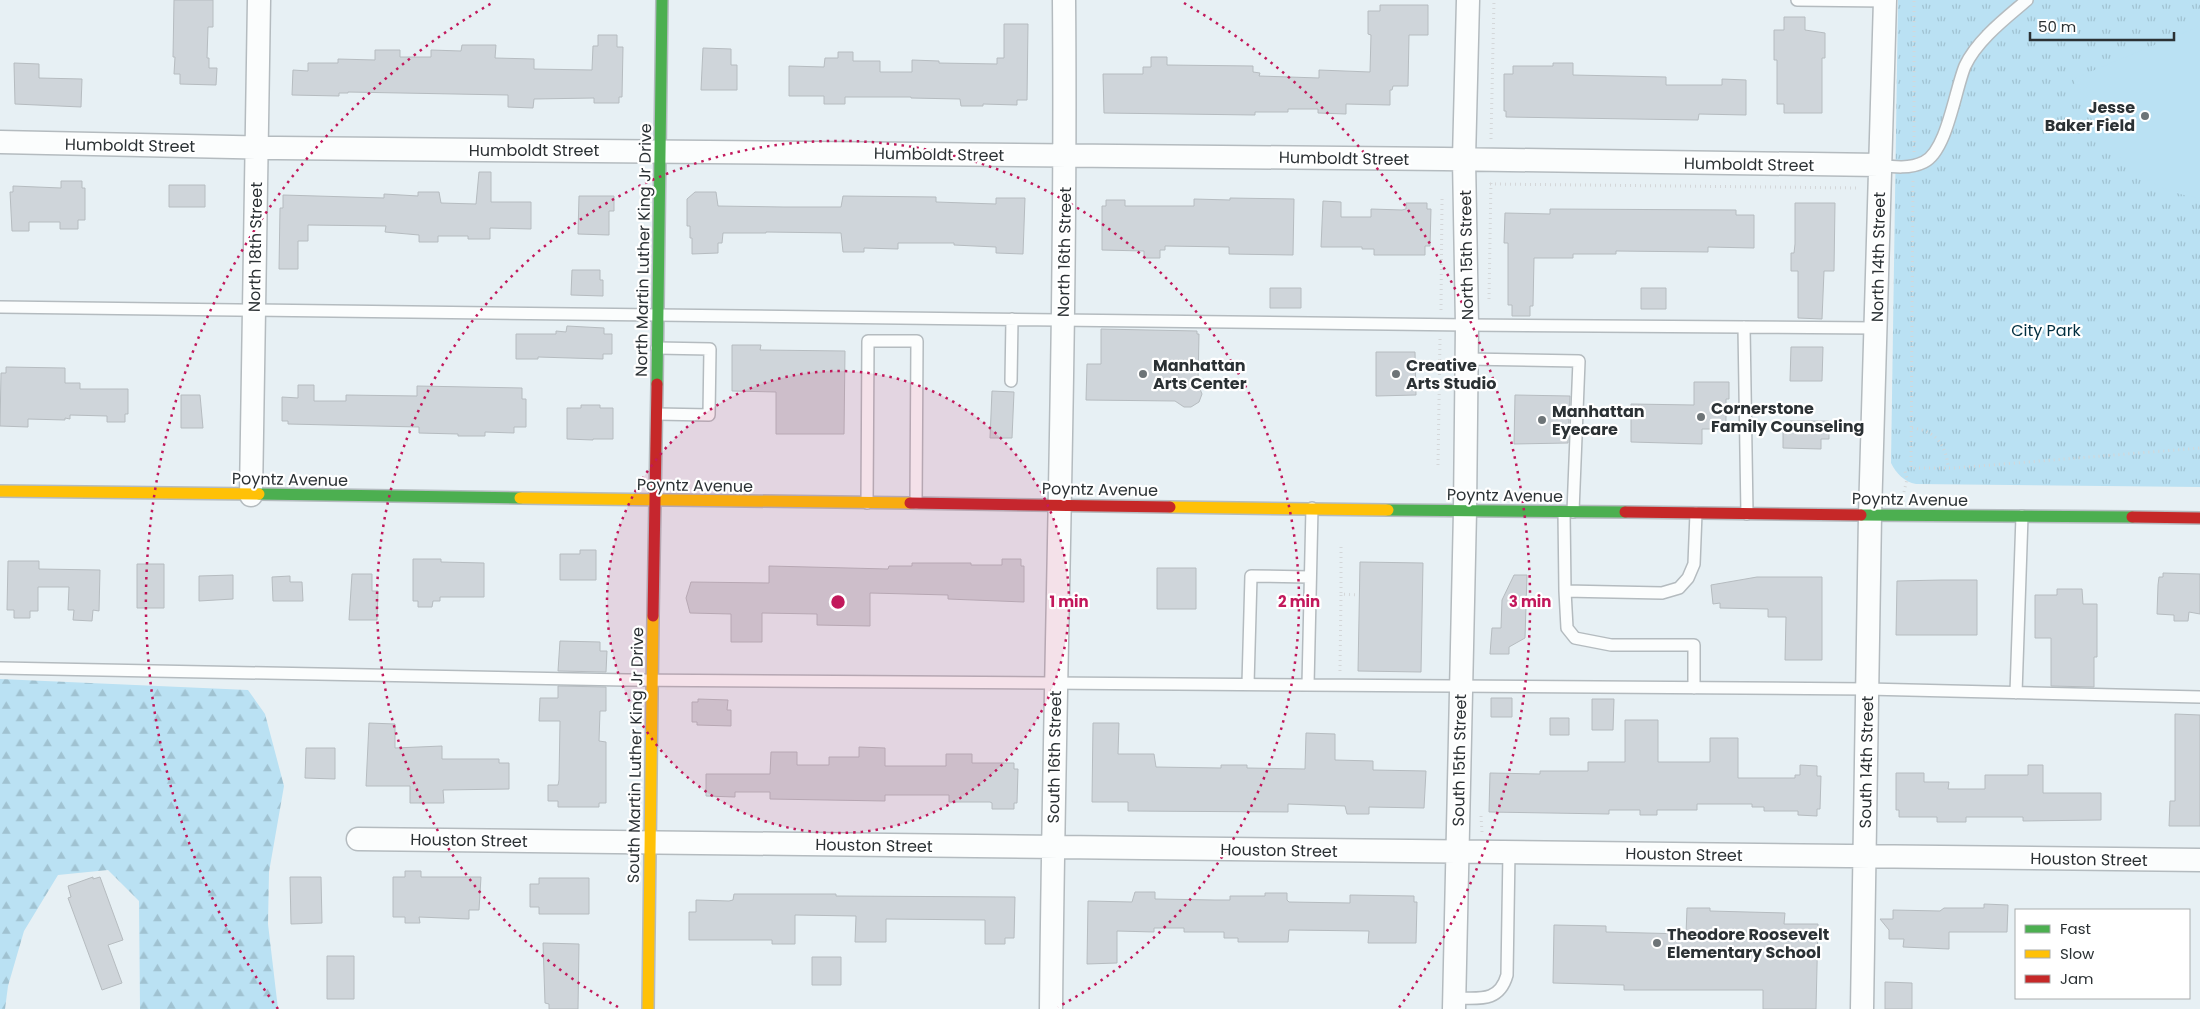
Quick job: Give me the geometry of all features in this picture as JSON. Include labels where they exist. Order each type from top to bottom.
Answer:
[{"type":"street","name":"North 18th Street","points":[[251,494],[259,0]]},
{"type":"street","name":"North Martin Luther King Jr Drive","points":[[656,501],[662,0]]},
{"type":"street","name":"North 16th Street","points":[[1058,504],[1066,155],[1064,0]]},
{"type":"street","name":"North 15th Street","points":[[1465,511],[1466,359],[1478,325],[1464,159],[1468,0]]},
{"type":"street","name":"North 14th Street","points":[[1870,515],[1885,0]]},
{"type":"street","name":"Humboldt Street","points":[[0,142],[256,148],[1464,159],[1879,165]]},
{"type":"street","name":"Poyntz Avenue","points":[[0,491],[1465,511],[2200,518]]},
{"type":"street","name":"South Martin Luther King Jr Drive","points":[[648,1009],[656,501]]},
{"type":"street","name":"South 16th Street","points":[[1051,1009],[1058,504]]},
{"type":"street","name":"South 15th Street","points":[[1454,1003],[1465,511]]},
{"type":"street","name":"South 14th Street","points":[[1862,1009],[1870,515]]},
{"type":"street","name":"Houston Street","points":[[358,839],[2200,860]]},
{"type":"lane","points":[[1797,0],[1885,0]]},
{"type":"lane","points":[[1879,165],[1899,168],[1923,163],[1937,151],[1965,66],[1975,51],[2027,0]]},
{"type":"lane","points":[[0,307],[1440,325],[1876,328]]},
{"type":"lane","points":[[1010,381],[1012,319]]},
{"type":"lane","points":[[1744,327],[1746,514]]},
{"type":"lane","points":[[867,503],[868,341],[917,341],[916,503]]},
{"type":"lane","points":[[657,348],[710,349],[709,414],[657,414]]},
{"type":"lane","points":[[1466,359],[1580,361],[1565,592],[1567,628],[1575,638],[1605,644],[1694,644],[1694,688]]},
{"type":"lane","points":[[1308,685],[1312,508]]},
{"type":"lane","points":[[1565,592],[1662,593],[1679,588],[1688,578],[1694,564],[1696,513]]},
{"type":"lane","points":[[2016,693],[2022,516]]},
{"type":"lane","points":[[1248,684],[1250,576],[1310,577]]},
{"type":"lane","points":[[0,668],[653,680],[1867,689],[2200,697]]},
{"type":"lane","points":[[1454,1003],[1491,996],[1503,988],[1507,975],[1509,852]]},
{"type":"path","points":[[1478,325],[1491,184],[1494,0]]},
{"type":"path","points":[[1914,0],[1911,468],[1948,468],[2200,448]]},
{"type":"path","points":[[1465,183],[1879,188]]},
{"type":"path","points":[[1438,465],[1442,193]]},
{"type":"path","points":[[1912,428],[1921,429],[1933,434],[1942,444],[1948,456],[1948,468]]},
{"type":"path","points":[[1340,686],[1341,547]]},
{"type":"path","points":[[1341,594],[1359,595]]},
{"type":"green space","name":"City Park","points":[[1898,0],[2200,0],[2200,487],[1916,484],[1904,479],[1893,467],[1891,463]]},
{"type":"green space","name":"Jesse Baker Field","points":[[2200,26],[2200,198],[2176,193],[2155,184],[2120,158],[2105,140],[2093,121],[2073,79]]},
{"type":"green space","points":[[0,679],[248,690],[265,714],[284,786],[269,872],[268,924],[278,1009],[140,1009],[139,901],[108,870],[58,875],[24,931],[8,986],[5,1009],[0,1009]]},
{"type":"building","points":[[174,0],[213,0],[213,27],[208,27],[207,58],[209,58],[209,68],[217,68],[216,85],[180,84],[180,74],[174,74]]},
{"type":"building","points":[[1380,5],[1428,5],[1428,35],[1409,35],[1408,86],[1393,86],[1392,90],[1390,90],[1390,105],[1346,104],[1346,114],[1318,113],[1318,109],[1288,109],[1288,112],[1255,112],[1255,115],[1104,113],[1103,74],[1143,74],[1143,67],[1151,67],[1151,57],[1167,57],[1167,65],[1253,66],[1253,72],[1260,73],[1259,76],[1319,78],[1319,70],[1370,72],[1371,35],[1368,34],[1368,11],[1380,11]]},
{"type":"building","points":[[1784,17],[1805,17],[1805,30],[1825,33],[1825,58],[1822,58],[1822,113],[1784,113],[1784,104],[1777,104],[1777,60],[1774,60],[1774,30],[1784,30]]},
{"type":"building","points":[[1004,24],[1028,24],[1027,100],[1017,100],[1017,105],[983,104],[983,106],[961,106],[960,99],[911,97],[845,97],[845,104],[824,104],[824,96],[789,96],[789,66],[824,67],[825,58],[838,58],[838,52],[853,52],[853,61],[880,61],[880,72],[912,72],[912,60],[939,61],[939,63],[997,64],[997,58],[1004,58]]},
{"type":"building","points":[[598,35],[617,35],[617,47],[623,47],[622,97],[619,97],[619,103],[594,103],[594,98],[534,99],[533,108],[508,107],[508,95],[348,92],[339,93],[339,96],[292,95],[293,70],[308,71],[308,63],[338,63],[338,59],[375,60],[375,50],[400,50],[400,57],[431,57],[431,50],[461,51],[462,45],[496,45],[495,58],[534,59],[534,69],[592,70],[593,46],[598,46]]},
{"type":"building","points":[[703,48],[731,49],[731,65],[737,65],[737,90],[701,90]]},
{"type":"building","points":[[14,63],[39,64],[39,78],[82,79],[81,107],[15,104]]},
{"type":"building","points":[[1553,63],[1573,63],[1573,75],[1666,77],[1666,85],[1722,85],[1722,79],[1746,80],[1746,115],[1699,114],[1698,120],[1506,117],[1506,111],[1504,111],[1504,74],[1513,74],[1513,66],[1553,66]]},
{"type":"building","points":[[479,172],[491,172],[491,202],[531,202],[531,229],[490,228],[490,239],[468,239],[468,236],[438,236],[438,242],[419,242],[419,235],[385,232],[386,226],[308,225],[308,241],[298,241],[298,269],[279,269],[280,208],[283,208],[283,195],[384,198],[384,194],[418,196],[418,192],[439,192],[441,203],[476,204]]},
{"type":"building","points":[[61,181],[82,181],[82,188],[85,188],[85,220],[78,220],[78,229],[60,229],[60,222],[29,222],[29,231],[12,231],[10,192],[13,192],[13,186],[61,188]]},
{"type":"building","points":[[169,185],[205,185],[205,207],[169,207]]},
{"type":"building","points":[[695,192],[716,192],[718,206],[841,207],[843,196],[936,197],[936,202],[996,204],[996,198],[1025,198],[1023,254],[996,253],[996,247],[954,245],[954,243],[898,243],[898,249],[864,248],[864,252],[843,252],[841,233],[766,232],[723,233],[722,243],[718,243],[718,253],[692,254],[690,226],[687,226],[687,199]]},
{"type":"building","points":[[579,196],[614,196],[614,211],[609,211],[609,235],[578,234]]},
{"type":"building","points":[[1230,198],[1294,199],[1293,255],[1229,254],[1229,247],[1165,246],[1165,250],[1160,250],[1160,258],[1144,258],[1144,251],[1102,250],[1102,206],[1106,206],[1106,200],[1125,200],[1125,206],[1194,206],[1194,199],[1230,200]]},
{"type":"building","points":[[1323,201],[1341,202],[1341,217],[1371,217],[1371,209],[1402,210],[1406,209],[1406,203],[1427,203],[1427,209],[1431,209],[1430,246],[1425,246],[1425,255],[1374,255],[1374,249],[1362,249],[1362,247],[1321,247]]},
{"type":"building","points":[[1795,203],[1835,203],[1834,271],[1824,271],[1822,319],[1798,318],[1798,271],[1791,271],[1791,253],[1794,253],[1795,244]]},
{"type":"building","points":[[1550,209],[1736,210],[1736,215],[1754,215],[1754,248],[1708,247],[1708,252],[1616,251],[1616,254],[1573,254],[1573,258],[1534,258],[1533,306],[1530,306],[1530,316],[1512,316],[1512,305],[1508,305],[1508,243],[1504,243],[1505,213],[1550,214]]},
{"type":"building","points":[[572,270],[600,270],[600,280],[603,280],[603,296],[571,295]]},
{"type":"building","points":[[1270,288],[1301,288],[1301,308],[1270,308]]},
{"type":"building","points":[[1641,288],[1666,288],[1666,309],[1641,309]]},
{"type":"building","points":[[567,326],[604,328],[604,334],[612,334],[612,354],[603,354],[603,359],[538,357],[538,359],[516,359],[516,334],[556,334],[556,331],[566,332]]},
{"type":"building","name":"Manhattan Arts Center","points":[[1101,329],[1197,331],[1197,334],[1199,334],[1198,384],[1202,394],[1199,402],[1191,407],[1184,407],[1175,401],[1086,400],[1087,364],[1101,364]]},
{"type":"building","points":[[732,345],[761,345],[760,350],[845,351],[844,434],[776,434],[776,392],[732,391]]},
{"type":"building","points":[[1791,347],[1823,347],[1822,381],[1790,381]]},
{"type":"building","name":"Creative Arts Studio","points":[[1376,352],[1415,352],[1416,395],[1376,396]]},
{"type":"building","points":[[6,367],[65,368],[65,383],[80,383],[80,389],[128,389],[128,414],[125,414],[125,422],[107,422],[107,416],[70,415],[70,419],[65,418],[65,420],[28,419],[28,427],[0,426],[1,373],[6,373]]},
{"type":"building","points":[[1694,382],[1729,382],[1729,399],[1726,399],[1726,429],[1702,429],[1702,444],[1631,442],[1631,404],[1694,405]]},
{"type":"building","points":[[298,385],[314,385],[314,401],[346,401],[346,395],[417,396],[417,386],[522,388],[522,399],[526,399],[526,427],[514,427],[514,433],[485,432],[485,436],[458,436],[458,434],[419,433],[419,427],[288,424],[288,421],[282,421],[282,397],[298,398]]},
{"type":"building","points":[[992,391],[1014,392],[1012,438],[990,438]]},
{"type":"building","points":[[181,395],[200,395],[203,428],[181,428]]},
{"type":"building","name":"Manhattan Eyecare","points":[[1515,395],[1570,396],[1568,443],[1514,444]]},
{"type":"building","points":[[581,405],[600,405],[600,408],[613,408],[613,439],[567,439],[567,408],[581,408]]},
{"type":"building","points":[[1790,421],[1829,421],[1829,439],[1821,439],[1821,449],[1783,448],[1783,432],[1789,433]]},
{"type":"building","points":[[580,550],[596,550],[596,580],[560,580],[560,554],[580,554]]},
{"type":"building","points":[[413,559],[441,559],[441,562],[484,563],[484,597],[440,597],[440,601],[433,601],[432,607],[418,607],[418,601],[413,601]]},
{"type":"building","points":[[1002,559],[1021,559],[1021,566],[1024,566],[1024,602],[948,599],[948,595],[870,593],[870,626],[817,625],[817,614],[762,613],[762,642],[731,642],[731,614],[690,613],[686,598],[691,582],[769,583],[769,566],[888,569],[889,566],[912,566],[912,563],[1002,565]]},
{"type":"building","points":[[8,561],[39,561],[39,569],[100,570],[99,611],[93,610],[92,621],[73,620],[74,610],[68,610],[69,587],[38,587],[38,611],[30,611],[30,618],[14,618],[14,610],[7,610]]},
{"type":"building","points":[[1360,562],[1423,563],[1421,672],[1358,671]]},
{"type":"building","points":[[137,564],[164,564],[164,608],[137,608]]},
{"type":"building","points":[[1157,568],[1196,568],[1196,609],[1157,609]]},
{"type":"building","points":[[2163,573],[2200,574],[2200,614],[2189,612],[2188,621],[2174,621],[2174,615],[2157,614],[2159,577],[2163,577]]},
{"type":"building","points":[[352,574],[372,574],[372,591],[378,591],[377,620],[349,620]]},
{"type":"building","points":[[233,575],[233,599],[199,601],[199,576]]},
{"type":"building","points":[[1514,575],[1527,575],[1525,638],[1509,647],[1509,654],[1490,654],[1492,628],[1501,628],[1502,600]]},
{"type":"building","points":[[290,576],[290,582],[302,582],[303,601],[273,601],[272,577]]},
{"type":"building","points":[[1757,577],[1822,577],[1822,660],[1785,660],[1786,617],[1768,617],[1768,609],[1720,608],[1720,603],[1713,604],[1711,585]]},
{"type":"building","points":[[1977,580],[1977,635],[1896,635],[1897,581]]},
{"type":"building","points":[[2057,589],[2082,589],[2083,604],[2097,604],[2097,657],[2094,657],[2094,687],[2051,686],[2051,638],[2035,638],[2035,595],[2057,595]]},
{"type":"building","points":[[560,641],[600,642],[600,651],[607,651],[606,672],[558,671]]},
{"type":"building","points":[[558,686],[606,687],[606,711],[600,711],[599,741],[606,742],[606,803],[599,803],[599,807],[558,807],[558,801],[548,801],[548,785],[558,785],[559,780],[560,721],[539,721],[540,698],[558,698]]},
{"type":"building","points":[[1491,698],[1512,698],[1512,717],[1491,717]]},
{"type":"building","points":[[698,699],[728,700],[727,710],[731,710],[731,726],[697,725],[697,722],[692,722],[692,702],[698,702]]},
{"type":"building","points":[[1592,699],[1614,699],[1613,730],[1592,730]]},
{"type":"building","points":[[2175,714],[2200,715],[2200,826],[2169,826],[2170,801],[2175,801]]},
{"type":"building","points":[[1550,718],[1569,718],[1569,735],[1550,735]]},
{"type":"building","points":[[1625,720],[1658,720],[1658,762],[1710,762],[1710,738],[1738,738],[1738,778],[1795,778],[1795,775],[1800,775],[1800,765],[1817,766],[1817,776],[1821,776],[1820,809],[1817,809],[1817,816],[1798,815],[1798,811],[1764,811],[1764,807],[1752,807],[1752,804],[1697,804],[1697,810],[1657,810],[1657,815],[1640,815],[1640,810],[1609,810],[1609,814],[1489,812],[1490,773],[1540,774],[1540,771],[1588,771],[1588,762],[1625,762]]},
{"type":"building","points":[[369,723],[395,724],[395,748],[442,746],[442,759],[499,759],[499,763],[509,763],[509,789],[443,790],[444,803],[410,803],[410,786],[366,786]]},
{"type":"building","points":[[1093,723],[1119,723],[1118,754],[1154,754],[1156,767],[1221,768],[1221,765],[1247,765],[1247,768],[1305,769],[1306,733],[1335,734],[1335,760],[1373,761],[1373,770],[1426,771],[1424,808],[1369,807],[1369,814],[1347,814],[1345,806],[1288,804],[1288,812],[1128,811],[1128,802],[1092,802]]},
{"type":"building","points":[[859,747],[885,748],[885,766],[946,766],[946,754],[972,754],[972,763],[1014,763],[1014,769],[1018,769],[1017,803],[1014,803],[1014,809],[992,809],[992,803],[990,802],[949,802],[949,795],[885,795],[885,801],[770,799],[770,792],[735,792],[735,797],[706,796],[706,774],[770,774],[771,752],[797,752],[797,765],[829,765],[829,757],[859,757]]},
{"type":"building","points":[[306,748],[335,748],[335,779],[305,778]]},
{"type":"building","points":[[2028,765],[2043,765],[2043,793],[2101,793],[2101,820],[2023,821],[2023,817],[1966,817],[1966,822],[1937,822],[1937,817],[1899,817],[1899,810],[1896,810],[1896,773],[1924,773],[1924,782],[1949,782],[1948,789],[1985,789],[1985,775],[2028,775]]},
{"type":"building","points":[[405,871],[421,871],[421,877],[481,877],[479,910],[469,910],[469,919],[419,917],[420,923],[405,923],[405,917],[393,917],[393,877],[405,877]]},
{"type":"building","points":[[93,877],[93,879],[100,877],[123,940],[108,945],[122,983],[102,990],[68,898],[71,897],[68,886]]},
{"type":"building","points":[[290,877],[321,877],[322,923],[291,924]]},
{"type":"building","points":[[539,878],[589,878],[589,914],[539,914],[539,907],[530,907],[530,884],[539,884]]},
{"type":"building","points":[[1135,892],[1155,892],[1155,899],[1214,900],[1230,900],[1230,896],[1265,896],[1265,893],[1287,893],[1287,900],[1289,902],[1350,903],[1350,895],[1414,896],[1414,902],[1417,902],[1416,943],[1368,943],[1369,931],[1289,930],[1288,942],[1238,942],[1238,938],[1224,938],[1224,932],[1184,932],[1184,928],[1154,928],[1154,932],[1117,931],[1117,963],[1087,964],[1088,901],[1132,902]]},
{"type":"building","points":[[734,894],[1015,897],[1014,938],[1005,938],[1005,944],[985,944],[985,920],[886,919],[886,942],[855,942],[856,916],[795,915],[795,944],[772,944],[772,940],[689,940],[689,912],[696,912],[696,900],[729,901],[733,900]]},
{"type":"building","points":[[1984,904],[2008,905],[2007,932],[1949,932],[1949,949],[1903,947],[1904,939],[1889,939],[1889,930],[1880,919],[1893,919],[1893,910],[1940,911],[1944,908],[1984,908]]},
{"type":"building","points":[[1687,908],[1710,908],[1710,911],[1785,913],[1784,924],[1818,924],[1816,1009],[1763,1009],[1763,990],[1624,990],[1624,985],[1553,983],[1554,925],[1606,926],[1606,932],[1686,934]]},
{"type":"building","points":[[543,943],[579,944],[578,1009],[549,1009],[549,1004],[545,1003]]},
{"type":"building","points":[[327,956],[354,956],[354,999],[327,999]]},
{"type":"building","points":[[812,957],[841,957],[841,985],[812,985]]},
{"type":"building","points":[[1885,982],[1912,983],[1912,1009],[1885,1009]]},
{"type":"traffic: fast","points":[[657,384],[662,0]]},
{"type":"traffic: fast","points":[[259,494],[520,498]]},
{"type":"traffic: fast","points":[[1388,510],[1625,512]]},
{"type":"traffic: fast","points":[[1861,515],[2132,517]]},
{"type":"traffic: slow","points":[[0,491],[259,494]]},
{"type":"traffic: slow","points":[[520,498],[910,503]]},
{"type":"traffic: slow","points":[[1170,507],[1388,510]]},
{"type":"traffic: slow","points":[[648,1009],[653,616]]},
{"type":"traffic: jam","points":[[653,616],[657,384]]},
{"type":"traffic: jam","points":[[910,503],[1170,507]]},
{"type":"traffic: jam","points":[[1625,512],[1861,515]]},
{"type":"traffic: jam","points":[[2132,517],[2200,518]]},
{"type":"place","name":"Jesse Baker Field","points":[[2145,116]]},
{"type":"place","name":"Manhattan Arts Center","points":[[1143,374]]},
{"type":"place","name":"Creative Arts Studio","points":[[1396,374]]},
{"type":"place","name":"Cornerstone Family Counseling","points":[[1701,417]]},
{"type":"place","name":"Manhattan Eyecare","points":[[1542,420]]},
{"type":"place","name":"Theodore Roosevelt Elementary School","points":[[1657,943]]}]
